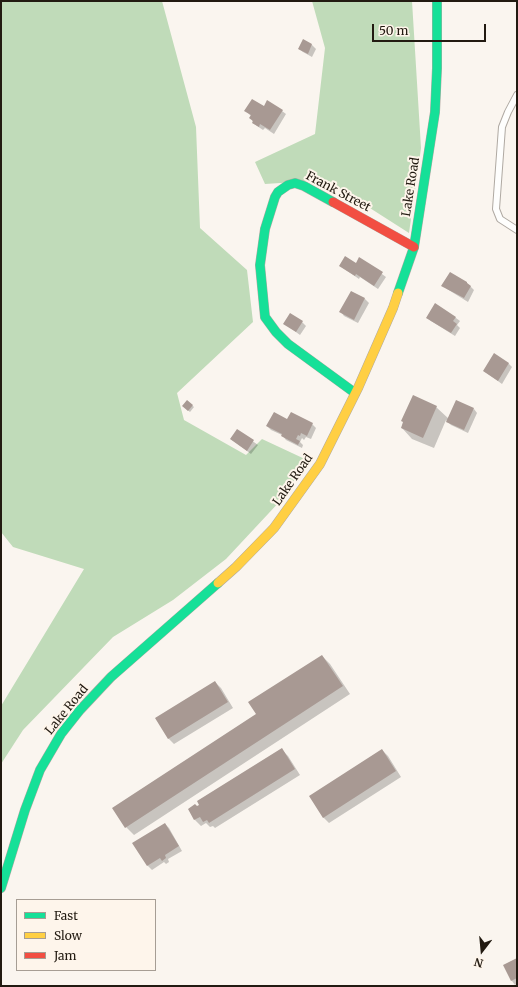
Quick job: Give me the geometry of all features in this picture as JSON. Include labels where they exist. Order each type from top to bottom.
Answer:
[{"type":"street","name":"Lake Road","points":[[1,888],[25,810],[40,770],[61,734],[80,710],[111,677],[236,567],[274,528],[320,464],[355,393],[393,308],[414,247],[435,112],[437,68],[437,1]]},
{"type":"street","name":"Frank Street","points":[[355,393],[288,344],[276,332],[265,317],[260,265],[265,229],[275,197],[278,192],[288,185],[295,183],[299,184],[414,247]]},
{"type":"lane","points":[[517,95],[502,127],[496,209],[500,219],[517,230]]},
{"type":"green space","points":[[1,1],[162,1],[196,127],[200,228],[247,270],[253,322],[177,393],[184,420],[246,455],[262,439],[307,460],[282,499],[226,559],[173,600],[113,637],[23,730],[1,764],[1,706],[84,569],[13,547],[1,532]]},
{"type":"green space","points":[[312,1],[412,1],[421,148],[409,233],[326,180],[265,184],[255,162],[315,134],[325,48]]},
{"type":"building","points":[[303,39],[312,44],[308,54],[298,49]]},
{"type":"building","points":[[252,99],[264,106],[267,100],[283,110],[270,130],[260,124],[259,127],[252,123],[253,121],[249,118],[251,115],[244,111]]},
{"type":"building","points":[[345,256],[356,263],[359,257],[383,272],[374,286],[356,274],[355,276],[339,266]]},
{"type":"building","points":[[450,272],[471,286],[464,298],[441,286]]},
{"type":"building","points":[[351,291],[365,298],[354,320],[339,312]]},
{"type":"building","points":[[435,303],[456,317],[453,321],[457,324],[451,333],[426,318]]},
{"type":"building","points":[[290,313],[303,321],[296,332],[283,324]]},
{"type":"building","points":[[494,353],[509,363],[498,381],[483,371]]},
{"type":"building","points":[[413,395],[437,406],[423,438],[401,428],[403,422],[401,421]]},
{"type":"building","points":[[187,400],[193,405],[188,411],[182,406]]},
{"type":"building","points":[[456,400],[474,408],[464,430],[446,422]]},
{"type":"building","points":[[274,412],[287,419],[291,412],[313,423],[307,436],[301,433],[300,436],[298,435],[296,439],[300,441],[298,445],[281,436],[282,434],[266,426]]},
{"type":"building","points":[[237,429],[254,440],[247,451],[230,439]]},
{"type":"building","points":[[322,655],[343,686],[125,828],[112,808],[256,714],[248,702]]},
{"type":"building","points":[[215,681],[228,702],[168,739],[155,718]]},
{"type":"building","points":[[282,748],[295,769],[209,823],[207,820],[203,822],[200,817],[194,820],[188,809],[195,804],[197,806],[199,805],[197,801]]},
{"type":"building","points":[[382,749],[396,771],[323,818],[309,796]]},
{"type":"building","points":[[165,823],[179,846],[165,855],[166,858],[162,861],[160,858],[147,866],[132,843]]},
{"type":"building","points":[[517,958],[517,978],[511,981],[503,965]]},
{"type":"traffic: fast","points":[[398,293],[414,247],[435,112],[437,68],[437,1]]},
{"type":"traffic: fast","points":[[333,202],[304,186],[295,183],[288,185],[278,192],[275,197],[265,229],[260,265],[265,317],[276,332],[288,344],[355,393]]},
{"type":"traffic: fast","points":[[1,888],[25,810],[40,770],[61,734],[80,710],[111,677],[218,583]]},
{"type":"traffic: slow","points":[[218,583],[274,528],[320,464],[358,388],[393,308],[398,293]]},
{"type":"traffic: jam","points":[[333,202],[414,247]]}]
